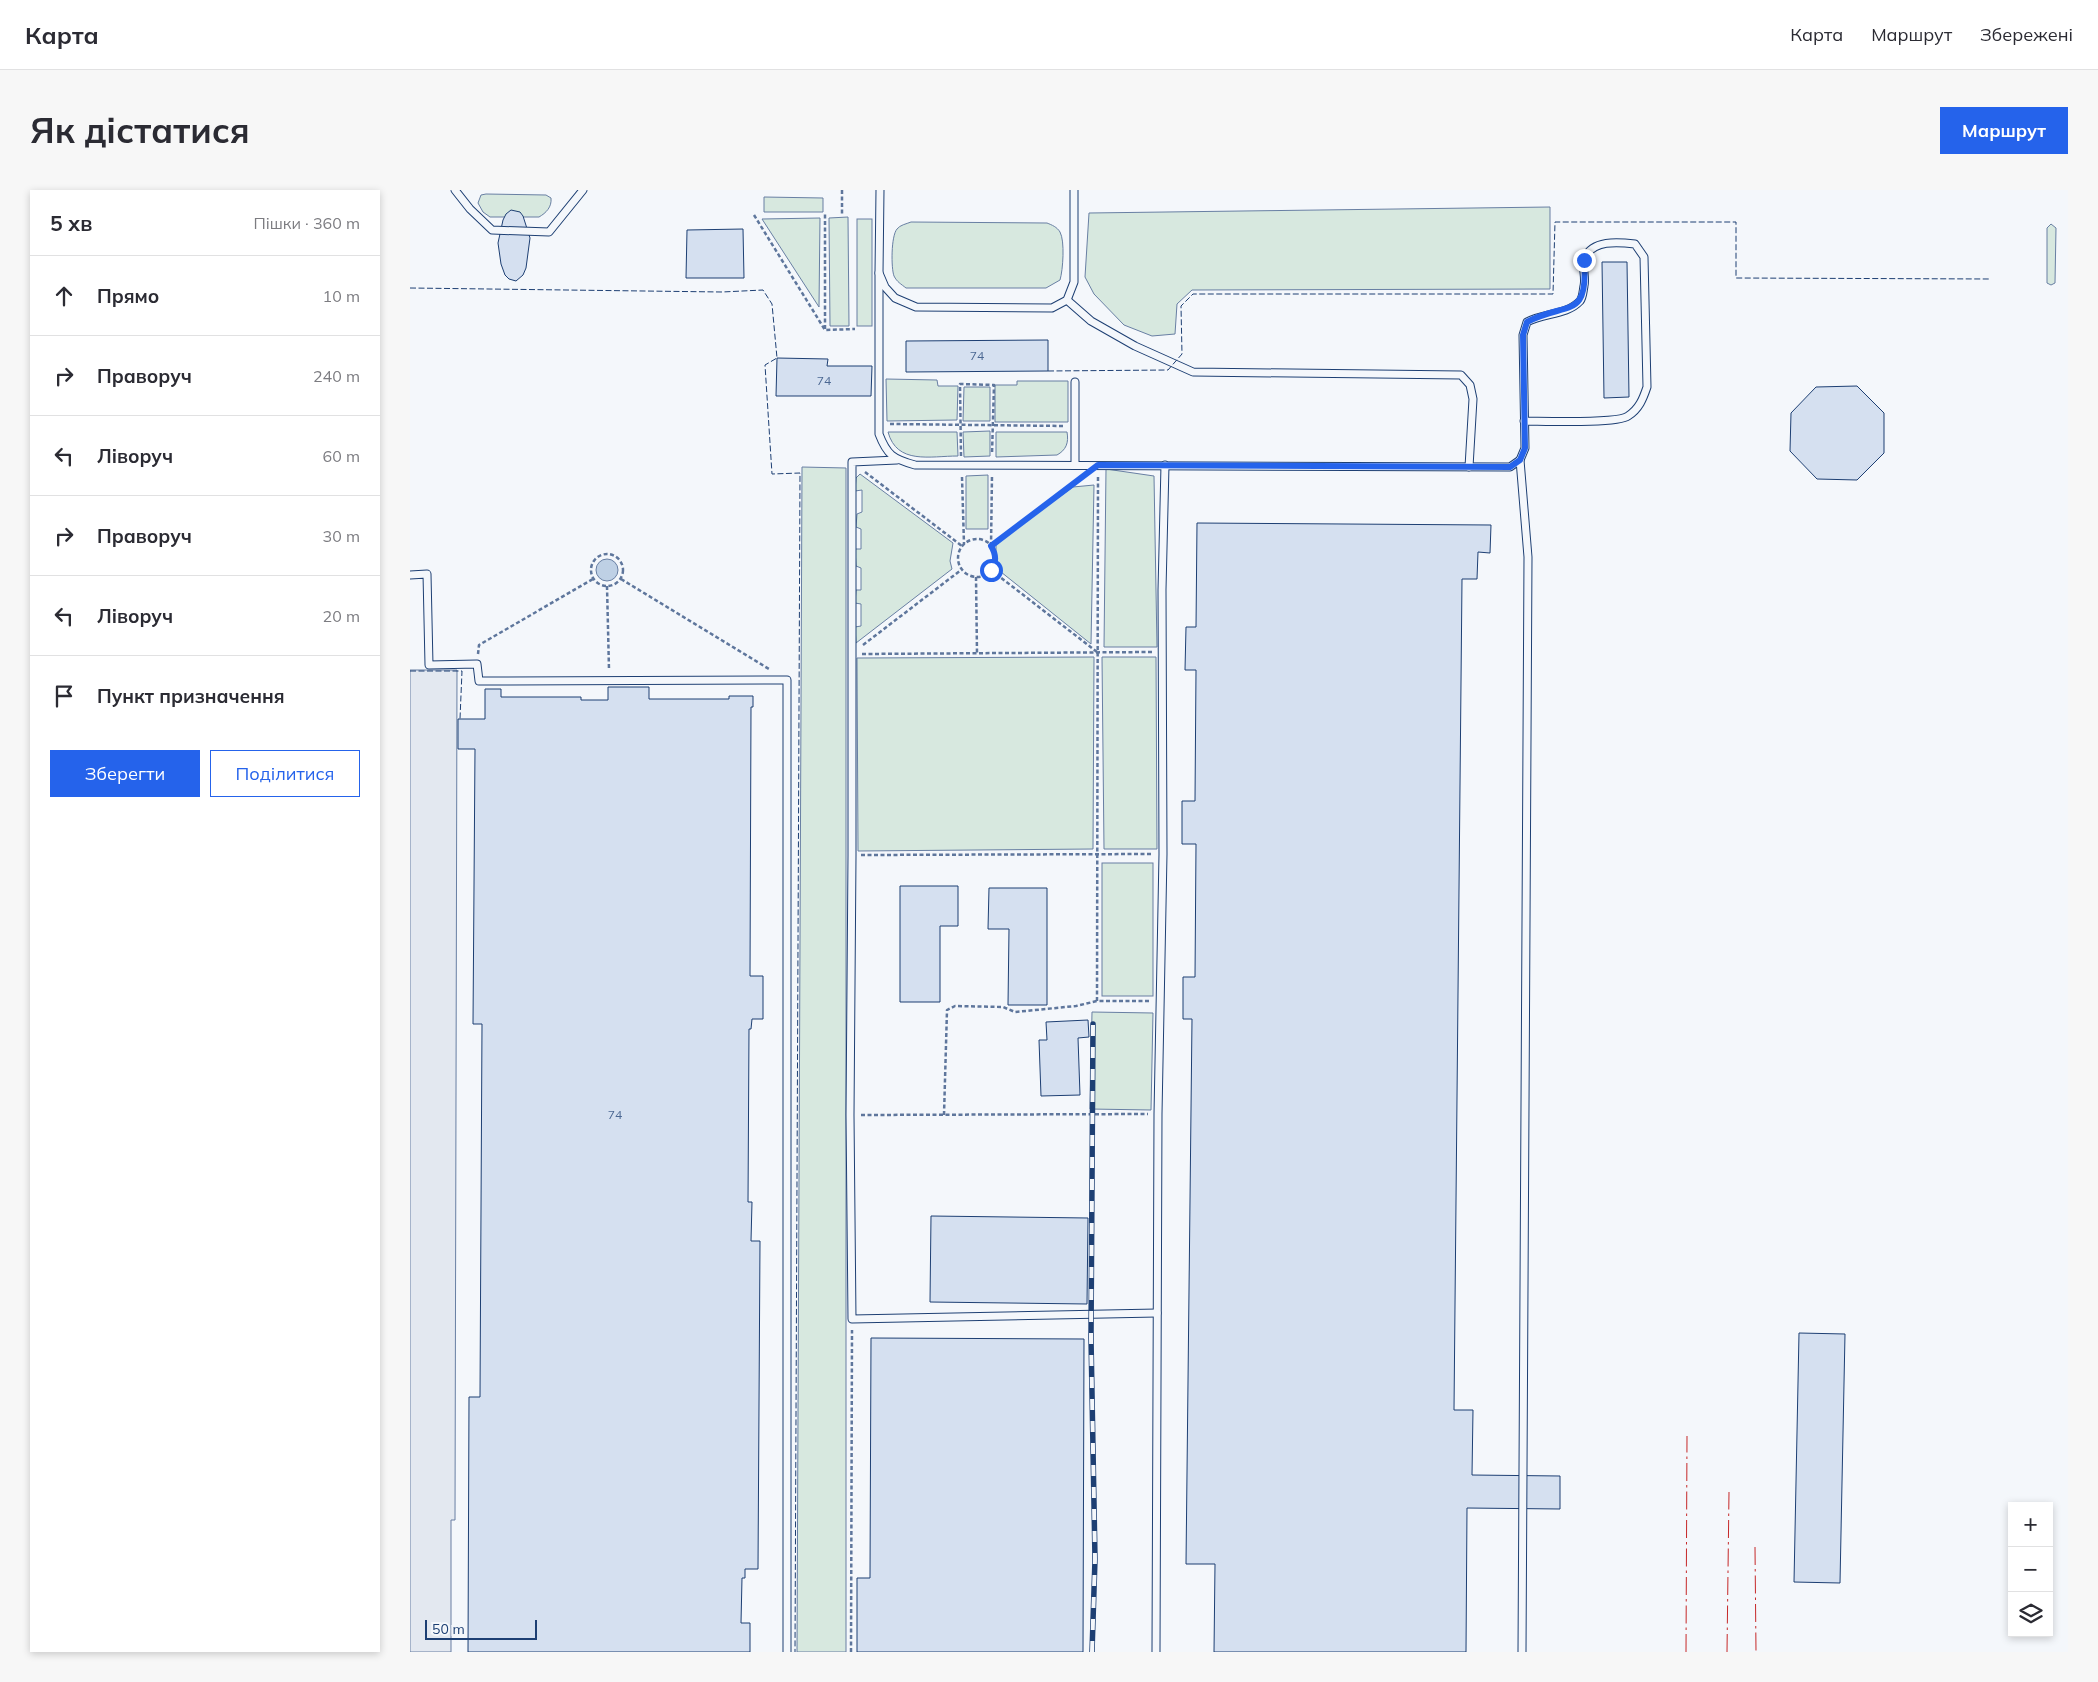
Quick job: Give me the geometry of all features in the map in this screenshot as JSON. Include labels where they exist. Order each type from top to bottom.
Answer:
[{"type":"lane","points":[[456,190],[470,209],[492,230],[549,232],[584,190]]},
{"type":"lane","points":[[880,190],[879,434],[885,448],[897,460]]},
{"type":"lane","points":[[879,273],[885,287],[896,298],[916,307],[1052,308],[1067,300],[1074,282],[1074,190]]},
{"type":"lane","points":[[1522,1652],[1528,557],[1520,460],[1525,448],[1524,421],[1523,335],[1527,322],[1538,316],[1571,308],[1582,299],[1586,278],[1584,260],[1591,250],[1602,244],[1622,242],[1635,244],[1644,257],[1647,387],[1641,403],[1627,418],[1524,421]]},
{"type":"lane","points":[[1067,300],[1091,321],[1135,346],[1193,372],[1461,375],[1470,385],[1474,399],[1469,467]]},
{"type":"lane","points":[[1075,382],[1075,465]]},
{"type":"lane","points":[[1157,1313],[852,1319],[850,1115],[852,462],[897,460],[915,465],[1510,467],[1520,460]]},
{"type":"lane","points":[[1156,1652],[1158,1114],[1163,854],[1162,652],[1165,465]]},
{"type":"lane","points":[[410,575],[427,574],[429,665],[477,664],[479,681],[787,680],[787,1652]]},
{"type":"path","points":[[842,190],[842,214]]},
{"type":"path","points":[[825,214],[825,330]]},
{"type":"path","points":[[754,215],[825,330]]},
{"type":"path","points":[[825,330],[855,329]]},
{"type":"path","points":[[963,545],[975,539],[986,542],[991,546],[996,556],[991,570],[982,577],[969,576],[962,570],[958,561],[958,554],[963,545],[960,384],[994,385]]},
{"type":"path","points":[[879,424],[1075,426]]},
{"type":"path","points":[[852,462],[963,545]]},
{"type":"path","points":[[991,546],[1098,465]]},
{"type":"path","points":[[1097,1001],[1098,465]]},
{"type":"path","points":[[609,554],[619,558],[623,568],[621,579],[612,586],[597,583],[593,579],[590,569],[592,563],[599,556],[609,554]]},
{"type":"path","points":[[851,654],[962,570]]},
{"type":"path","points":[[991,570],[1098,653]]},
{"type":"path","points":[[976,577],[977,654]]},
{"type":"path","points":[[479,645],[593,579]]},
{"type":"path","points":[[621,579],[771,670]]},
{"type":"path","points":[[607,586],[609,681]]},
{"type":"path","points":[[851,654],[1162,652]]},
{"type":"path","points":[[852,855],[1163,854]]},
{"type":"path","points":[[944,1115],[947,1010],[955,1006],[1003,1007],[1015,1012],[1076,1006],[1097,1001],[1160,1001]]},
{"type":"path","points":[[850,1115],[1158,1114]]},
{"type":"path","points":[[851,1652],[852,1319]]},
{"type":"shaded area","points":[[481,195],[546,195],[551,198],[551,204],[544,214],[539,217],[490,217],[483,212],[478,203]]},
{"type":"shaded area","points":[[764,197],[823,198],[823,212],[764,212]]},
{"type":"shaded area","points":[[1550,207],[1550,289],[1192,290],[1177,304],[1175,334],[1152,336],[1124,325],[1094,294],[1085,277],[1089,213]]},
{"type":"shaded area","points":[[848,217],[849,326],[830,326],[829,218]]},
{"type":"shaded area","points":[[820,218],[819,307],[762,219]]},
{"type":"shaded area","points":[[857,219],[872,219],[872,326],[857,326]]},
{"type":"shaded area","points":[[911,222],[1047,223],[1053,225],[1060,232],[1063,242],[1060,280],[1046,288],[906,288],[894,276],[893,245],[897,229]]},
{"type":"shaded area","points":[[2051,224],[2056,228],[2055,283],[2051,285],[2047,283],[2047,228]]},
{"type":"shaded area","points":[[886,379],[937,380],[938,386],[958,386],[957,420],[887,421]]},
{"type":"shaded area","points":[[1017,381],[1068,381],[1068,422],[995,422],[995,385],[1017,385]]},
{"type":"shaded area","points":[[964,387],[990,387],[990,421],[963,421]]},
{"type":"shaded area","points":[[990,431],[990,456],[964,457],[963,432]]},
{"type":"shaded area","points":[[888,432],[957,432],[958,456],[926,457],[907,454],[899,450],[892,443]]},
{"type":"shaded area","points":[[996,432],[1067,432],[1068,440],[1063,451],[1057,455],[996,457]]},
{"type":"shaded area","points":[[802,467],[846,468],[846,1652],[797,1652]]},
{"type":"shaded area","points":[[1106,469],[1154,476],[1157,647],[1104,647]]},
{"type":"shaded area","points":[[860,474],[953,543],[950,561],[952,569],[856,643],[855,627],[861,626],[861,604],[855,603],[856,590],[861,590],[861,568],[856,566],[855,549],[861,549],[861,529],[856,527],[857,514],[862,512],[862,490],[855,491],[856,478]]},
{"type":"shaded area","points":[[988,475],[988,529],[966,529],[966,476]]},
{"type":"shaded area","points":[[1094,485],[1091,644],[996,568],[996,543],[1073,487]]},
{"type":"shaded area","points":[[1094,657],[1093,849],[858,851],[857,658]]},
{"type":"shaded area","points":[[1102,657],[1156,657],[1157,849],[1104,849]]},
{"type":"shaded area","points":[[410,670],[457,670],[455,1520],[451,1520],[451,1652],[410,1652]]},
{"type":"shaded area","points":[[1102,863],[1153,863],[1153,996],[1102,996]]},
{"type":"shaded area","points":[[1092,1012],[1153,1013],[1151,1110],[1090,1109]]},
{"type":"water","points":[[607,559],[615,562],[618,570],[615,578],[607,581],[599,578],[596,570],[599,562]]},
{"type":"building","points":[[511,210],[520,212],[523,216],[530,238],[526,268],[523,275],[516,281],[509,279],[505,275],[501,264],[498,243],[503,220]]},
{"type":"building","points":[[743,229],[744,278],[686,278],[687,230]]},
{"type":"building","points":[[1602,262],[1627,262],[1629,397],[1604,398]]},
{"type":"building","points":[[1048,340],[1048,371],[906,372],[906,341]]},
{"type":"building","points":[[777,358],[828,359],[827,366],[872,366],[871,396],[776,396]]},
{"type":"building","points":[[1857,386],[1884,413],[1884,453],[1857,480],[1817,479],[1790,451],[1791,413],[1816,387]]},
{"type":"building","points":[[1197,523],[1491,525],[1490,553],[1478,552],[1477,579],[1462,579],[1454,1410],[1473,1410],[1472,1475],[1560,1476],[1560,1509],[1467,1508],[1466,1652],[1214,1652],[1215,1564],[1186,1564],[1192,1019],[1183,1019],[1183,977],[1195,977],[1196,844],[1182,844],[1182,801],[1195,801],[1196,670],[1185,670],[1186,627],[1196,627]]},
{"type":"building","points":[[608,687],[649,687],[649,699],[729,699],[729,696],[753,696],[753,707],[751,707],[750,976],[763,976],[763,1019],[752,1019],[751,1029],[749,1029],[748,1202],[752,1202],[751,1241],[760,1241],[758,1569],[745,1569],[745,1578],[742,1578],[741,1623],[750,1623],[750,1652],[468,1652],[469,1397],[480,1397],[482,1024],[473,1024],[475,749],[458,749],[458,719],[485,719],[485,689],[501,689],[501,697],[581,697],[581,700],[608,700]]},
{"type":"building","points":[[900,886],[958,886],[958,926],[940,926],[940,1002],[900,1002]]},
{"type":"building","points":[[989,888],[1047,888],[1047,1005],[1008,1005],[1009,929],[988,929]]},
{"type":"building","points":[[1088,1020],[1089,1037],[1078,1038],[1080,1095],[1041,1096],[1039,1040],[1047,1040],[1046,1022]]},
{"type":"building","points":[[931,1216],[1088,1218],[1087,1304],[930,1302]]},
{"type":"building","points":[[1799,1333],[1845,1334],[1840,1583],[1794,1582]]},
{"type":"building","points":[[871,1338],[1084,1339],[1083,1652],[857,1652],[857,1578],[870,1578]]},
{"type":"railway","points":[[1092,1652],[1095,1559],[1091,1338],[1093,1024]]},
{"type":"fence","points":[[1048,371],[1168,370],[1182,354],[1181,306],[1193,294],[1553,294],[1555,222],[1736,222],[1736,278],[1990,279]]},
{"type":"fence","points":[[410,288],[722,292],[763,290],[772,304],[777,358],[765,365],[772,474],[800,473],[795,1652]]},
{"type":"fence","points":[[410,671],[462,671],[460,719]]},
{"type":"power","points":[[1686,1652],[1687,1436]]},
{"type":"power","points":[[1727,1652],[1729,1492]]},
{"type":"power","points":[[1755,1547],[1756,1652]]},
{"type":"route","points":[[991,570],[993,569],[996,556],[991,546],[1098,465],[1510,467],[1520,460],[1525,448],[1523,335],[1527,322],[1538,316],[1571,308],[1582,299],[1586,278],[1584,260]]}]
